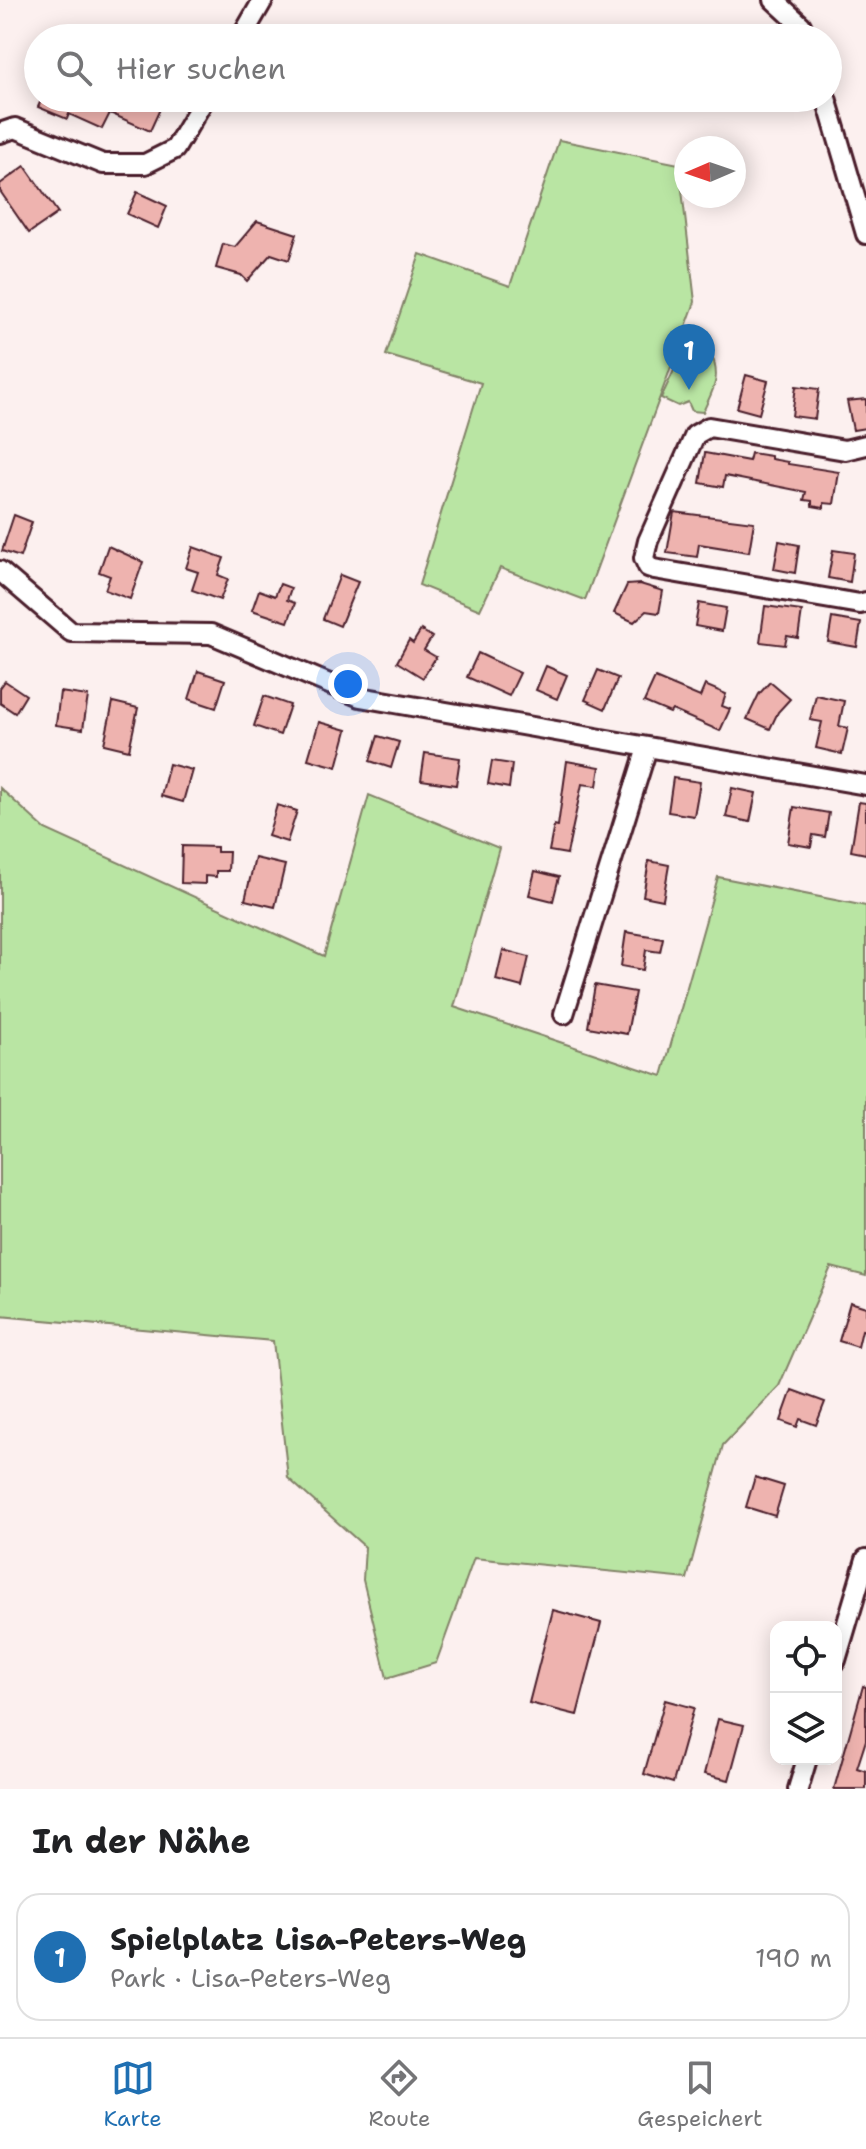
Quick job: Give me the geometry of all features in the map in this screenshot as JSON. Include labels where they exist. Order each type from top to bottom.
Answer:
[{"type":"street","points":[[249,24],[263,0]]},
{"type":"street","points":[[774,0],[800,24]]},
{"type":"street","points":[[0,133],[15,128],[103,164],[145,164],[175,149],[197,112]]},
{"type":"street","points":[[830,112],[866,234]]},
{"type":"street","points":[[866,445],[845,450],[709,427],[695,435],[648,541],[644,558],[648,567],[654,569],[860,604],[866,602]]},
{"type":"street","points":[[0,571],[71,632],[211,634],[360,697],[866,785]]},
{"type":"street","points":[[564,1014],[647,748]]},
{"type":"street","points":[[842,1640],[866,1559]]},
{"type":"street","points":[[798,1789],[805,1765]]},
{"type":"green space","points":[[559,140],[674,163],[674,208],[684,208],[695,302],[585,600],[500,568],[480,610],[419,585],[481,383],[386,355],[420,254],[510,286]]},
{"type":"green space","points":[[683,351],[712,355],[715,364],[713,390],[703,412],[692,411],[688,402],[678,406],[661,398]]},
{"type":"green space","points":[[0,788],[45,829],[324,956],[369,795],[499,848],[454,1007],[662,1076],[718,877],[866,906],[866,1276],[831,1267],[779,1386],[723,1445],[687,1579],[474,1558],[436,1663],[387,1678],[363,1580],[365,1547],[288,1478],[273,1341],[0,1316]]},
{"type":"building","points":[[50,112],[159,112],[150,131],[110,113],[102,129],[69,114],[67,119]]},
{"type":"building","points":[[25,166],[58,213],[29,233],[0,191],[0,184]]},
{"type":"building","points":[[137,192],[167,206],[158,228],[127,214]]},
{"type":"building","points":[[257,221],[297,234],[289,260],[271,254],[247,281],[241,275],[216,268],[223,244],[235,247]]},
{"type":"building","points":[[746,375],[768,381],[759,414],[737,408]]},
{"type":"building","points":[[796,386],[819,389],[815,419],[792,416]]},
{"type":"building","points":[[866,399],[866,428],[853,430],[847,401]]},
{"type":"building","points":[[705,453],[749,461],[751,453],[771,456],[771,459],[788,464],[839,472],[834,504],[824,503],[824,508],[812,506],[812,501],[804,500],[806,492],[725,476],[723,487],[700,483]]},
{"type":"building","points":[[674,512],[754,522],[749,552],[699,544],[697,557],[667,553]]},
{"type":"building","points":[[14,515],[32,522],[20,557],[2,551]]},
{"type":"building","points":[[779,541],[799,545],[795,573],[774,569]]},
{"type":"building","points":[[108,546],[143,562],[130,599],[105,590],[110,576],[99,572]]},
{"type":"building","points":[[193,547],[224,558],[218,575],[228,579],[220,600],[192,590],[198,572],[186,568]]},
{"type":"building","points":[[833,550],[854,553],[850,582],[828,578]]},
{"type":"building","points":[[340,575],[358,582],[340,626],[323,619]]},
{"type":"building","points":[[280,584],[291,588],[287,600],[295,603],[288,622],[252,610],[259,590],[275,596]]},
{"type":"building","points":[[640,584],[663,591],[659,613],[646,611],[634,622],[614,613],[627,585]]},
{"type":"building","points":[[699,603],[726,608],[722,631],[695,626]]},
{"type":"building","points":[[765,606],[802,611],[798,638],[787,636],[785,645],[760,642]]},
{"type":"building","points":[[832,618],[861,623],[857,647],[828,642]]},
{"type":"building","points":[[421,630],[432,637],[424,650],[436,657],[423,678],[397,662],[409,640],[413,643]]},
{"type":"building","points":[[478,653],[520,673],[509,696],[467,677]]},
{"type":"building","points":[[546,666],[567,675],[557,699],[536,690]]},
{"type":"building","points":[[598,670],[618,678],[605,709],[585,700]]},
{"type":"building","points":[[198,671],[225,680],[216,708],[189,699]]},
{"type":"building","points":[[655,678],[700,697],[705,685],[726,694],[722,706],[730,709],[720,731],[672,710],[670,713],[644,702]]},
{"type":"building","points":[[5,681],[26,695],[15,713],[0,703],[0,688]]},
{"type":"building","points":[[770,682],[790,699],[778,712],[770,729],[747,719],[759,694]]},
{"type":"building","points":[[60,692],[88,696],[83,729],[56,725]]},
{"type":"building","points":[[816,695],[844,701],[839,726],[848,728],[842,754],[816,748],[822,722],[810,720]]},
{"type":"building","points":[[264,696],[290,705],[280,735],[254,726]]},
{"type":"building","points":[[113,702],[138,708],[129,750],[104,744]]},
{"type":"building","points":[[319,722],[347,730],[337,767],[308,759]]},
{"type":"building","points":[[378,736],[399,742],[391,768],[370,761]]},
{"type":"building","points":[[425,753],[460,758],[456,785],[421,780]]},
{"type":"building","points":[[492,761],[512,764],[509,788],[488,784]]},
{"type":"building","points":[[567,761],[600,767],[597,786],[582,784],[567,854],[549,851],[554,825],[558,826]]},
{"type":"building","points":[[169,764],[192,770],[183,802],[161,796]]},
{"type":"building","points":[[673,778],[700,782],[694,816],[668,812]]},
{"type":"building","points":[[732,788],[756,793],[750,822],[726,817]]},
{"type":"building","points":[[859,802],[866,803],[866,854],[851,851]]},
{"type":"building","points":[[277,805],[297,811],[287,842],[268,836]]},
{"type":"building","points":[[794,807],[829,813],[825,837],[813,835],[811,847],[788,843]]},
{"type":"building","points":[[182,846],[217,847],[217,852],[229,852],[228,871],[216,871],[216,877],[205,876],[205,884],[181,883]]},
{"type":"building","points":[[255,858],[285,865],[275,907],[245,900]]},
{"type":"building","points":[[649,861],[669,865],[663,900],[643,896]]},
{"type":"building","points":[[535,871],[559,877],[553,901],[529,895]]},
{"type":"building","points":[[626,932],[663,938],[660,952],[646,950],[643,970],[621,966]]},
{"type":"building","points":[[503,950],[529,957],[522,987],[496,980]]},
{"type":"building","points":[[595,985],[635,992],[627,1034],[588,1027]]},
{"type":"building","points":[[850,1302],[866,1307],[866,1331],[862,1330],[858,1347],[839,1341]]},
{"type":"building","points":[[792,1390],[825,1402],[816,1425],[800,1419],[797,1427],[781,1421]]},
{"type":"building","points":[[755,1477],[784,1486],[775,1516],[746,1507]]},
{"type":"building","points":[[553,1610],[601,1623],[577,1715],[529,1703]]},
{"type":"building","points":[[863,1686],[866,1687],[866,1740],[857,1768],[866,1771],[866,1789],[834,1789]]},
{"type":"building","points":[[665,1700],[694,1708],[673,1783],[644,1774]]},
{"type":"building","points":[[718,1719],[744,1725],[729,1780],[704,1774]]},
{"type":"place","name":"Spielplatz Lisa-Peters-Weg","points":[[689,390]]}]
